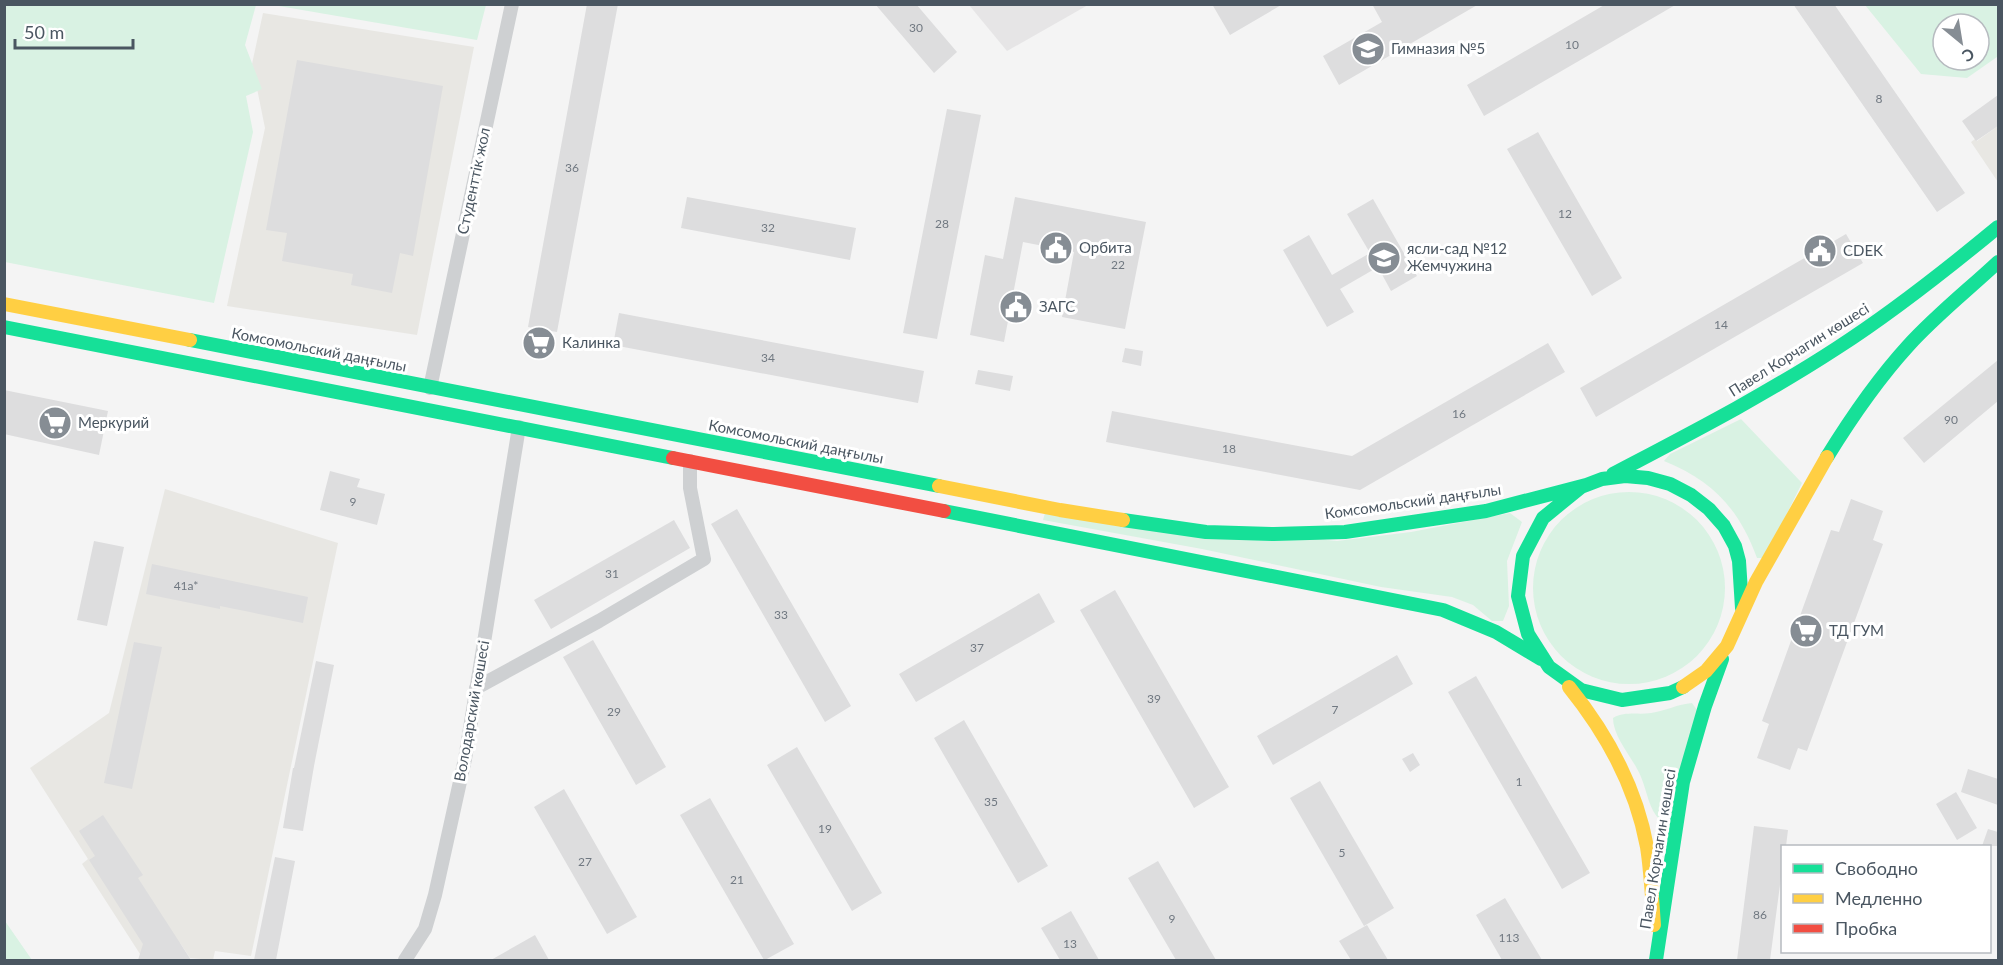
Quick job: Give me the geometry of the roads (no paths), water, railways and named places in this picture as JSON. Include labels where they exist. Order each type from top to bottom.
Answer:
[{"type":"street","name":"Студенттік жол","points":[[430,388],[513,4]]},
{"type":"street","name":"Павел Корчагин көшесі","points":[[1603,479],[1716,421],[1813,363],[1896,307],[1998,227]]},
{"type":"street","points":[[1742,608],[1827,455],[1870,391],[1908,346],[1998,262]]},
{"type":"street","name":"Комсомольский даңғылы","points":[[4,304],[1060,510],[1206,532],[1274,534],[1345,532],[1486,511],[1586,485]]},
{"type":"street","points":[[4,327],[1443,610],[1496,632],[1541,658]]},
{"type":"street","points":[[279,381],[284,359]]},
{"type":"street","name":"Володарский көшесі","points":[[405,960],[425,929],[435,895],[465,759],[519,428]]},
{"type":"street","points":[[476,688],[599,621],[704,559],[690,488],[690,461],[694,440]]},
{"type":"street","points":[[1727,646],[1707,671],[1681,690],[1650,700],[1618,701],[1587,693],[1560,677],[1541,658],[1526,633],[1518,605],[1518,575],[1525,547],[1540,521],[1560,500],[1586,485],[1603,479],[1635,476],[1666,482],[1695,496],[1718,518],[1735,545],[1743,576],[1742,608]]},
{"type":"street","name":"Павел Корчагин көшесі","points":[[1657,957],[1683,782],[1705,706],[1742,608]]},
{"type":"street","name":"Павел Корчагин көшесі","points":[[1560,677],[1578,698],[1615,754],[1635,796],[1646,839],[1657,957]]},
{"type":"place","name":"Гимназия №5","points":[[1368,49]]},
{"type":"place","name":"Орбита","points":[[1056,248]]},
{"type":"place","name":"CDEK","points":[[1820,251]]},
{"type":"place","name":"ясли-сад №12 Жемчужина","points":[[1384,258]]},
{"type":"place","name":"ЗАГС","points":[[1016,307]]},
{"type":"place","name":"Калинка","points":[[539,343]]},
{"type":"place","name":"Меркурий","points":[[55,423]]},
{"type":"place","name":"ТД ГУМ","points":[[1806,631]]}]
